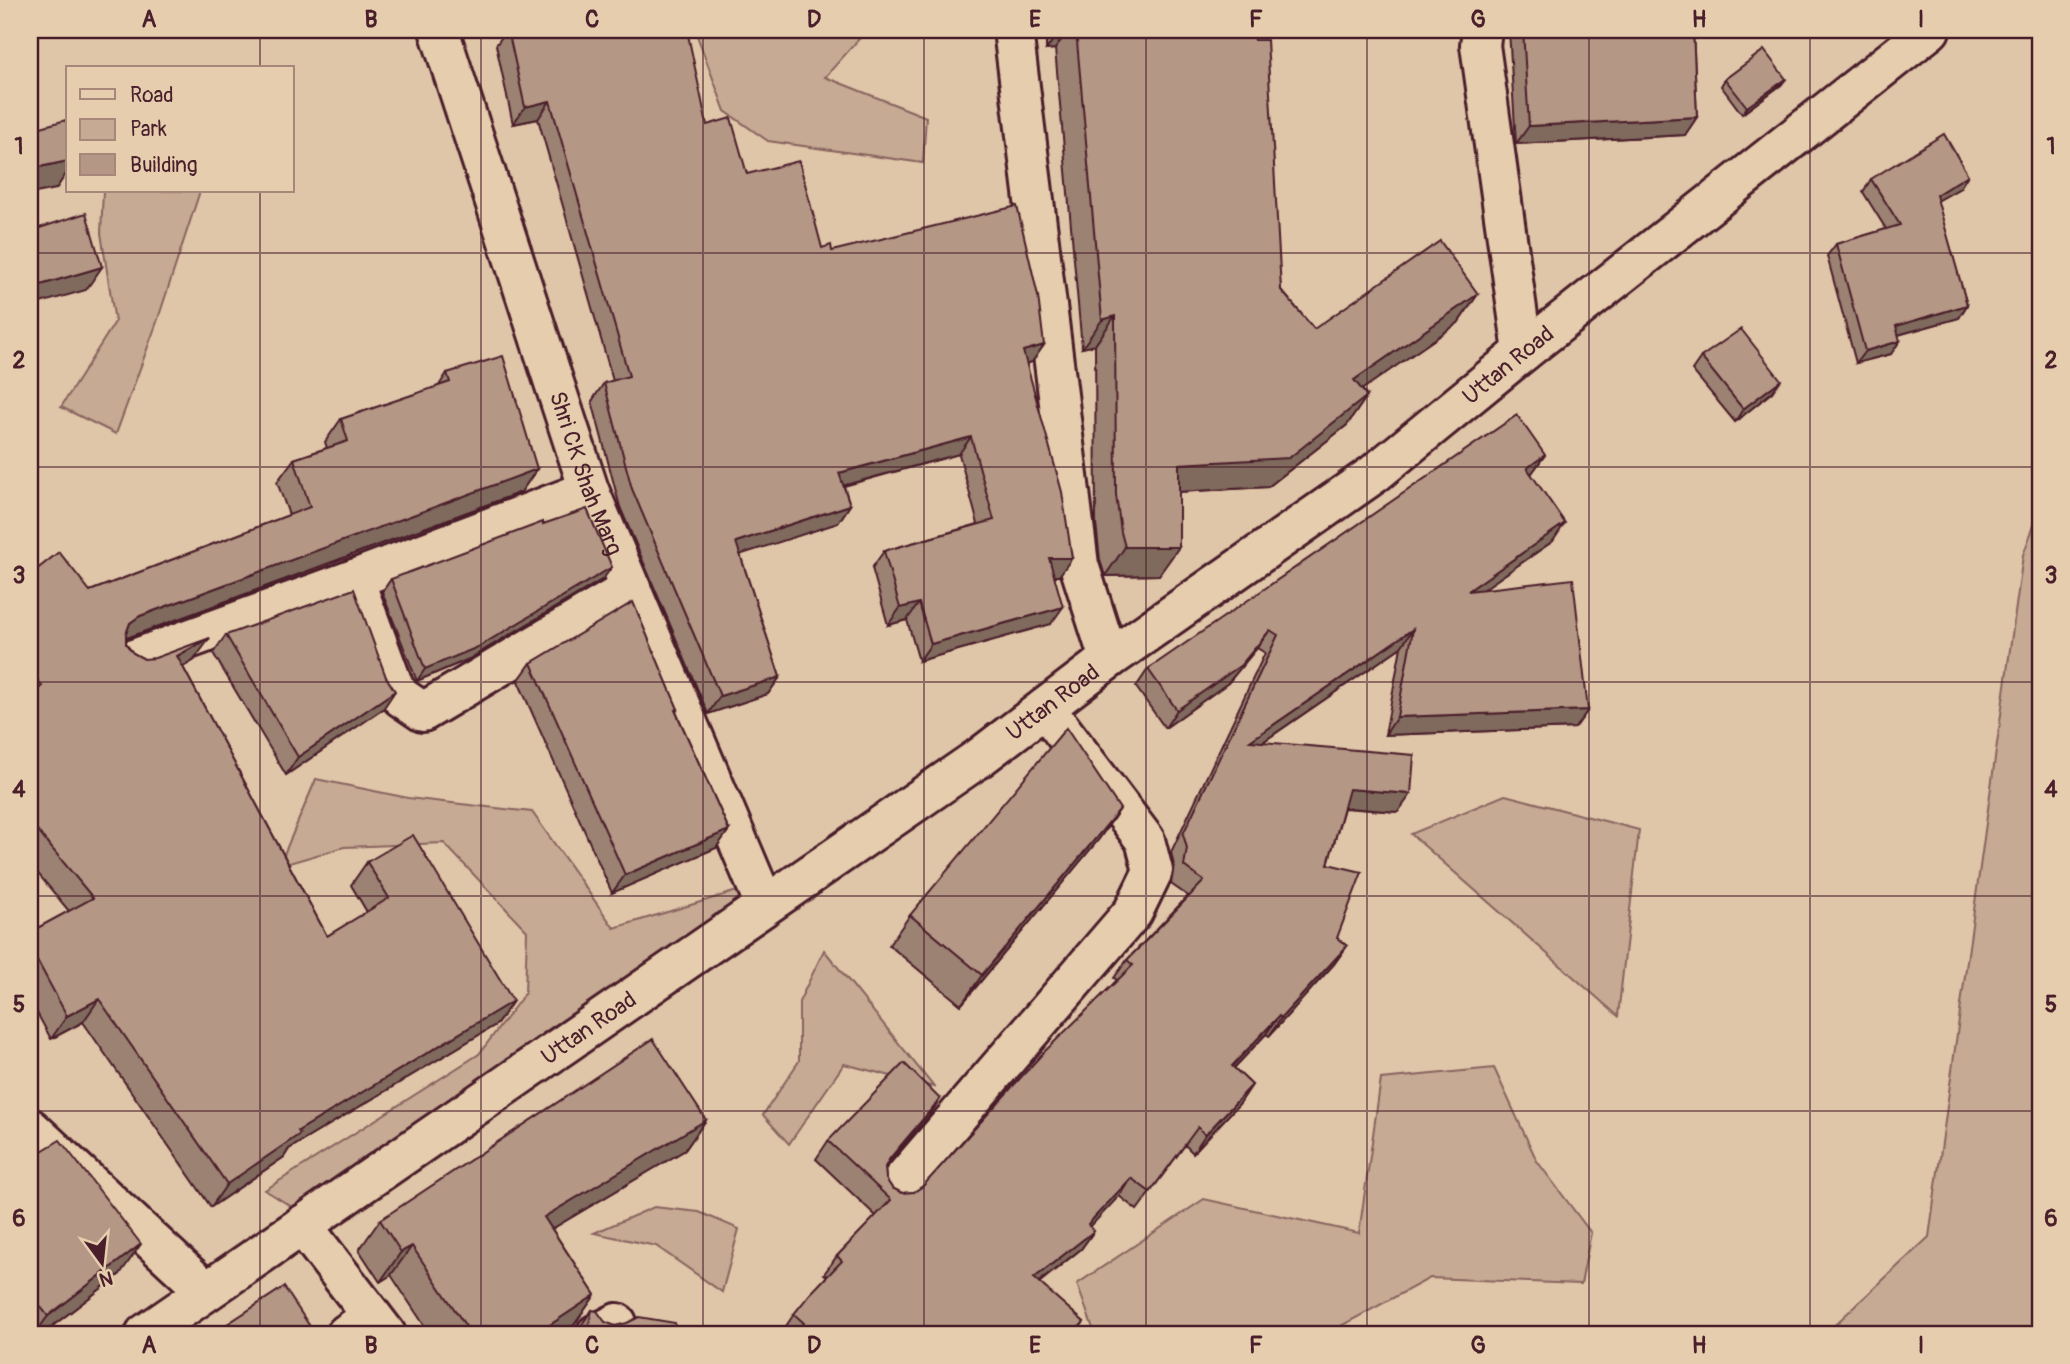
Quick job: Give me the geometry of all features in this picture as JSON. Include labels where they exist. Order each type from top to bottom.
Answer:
[{"type":"street","name":"Shri CK Shah Marg","points":[[439,30],[589,490],[765,905]]},
{"type":"street","points":[[1013,30],[1079,565],[1110,659]]},
{"type":"street","points":[[1482,30],[1480,45],[1523,352]]},
{"type":"street","name":"Uttan Road","points":[[145,1334],[979,758],[1110,659],[1374,474],[1523,352],[1930,30]]},
{"type":"street","points":[[131,660],[589,490]]},
{"type":"street","points":[[354,579],[394,687],[401,697],[423,712],[631,589]]},
{"type":"street","points":[[894,1190],[1133,912],[1153,871],[1146,840],[1045,708]]},
{"type":"street","points":[[30,1128],[206,1291]]},
{"type":"street","points":[[302,1225],[368,1328]]},
{"type":"green space","points":[[695,30],[867,30],[825,77],[926,117],[923,163],[768,141],[725,111]]},
{"type":"green space","points":[[103,192],[200,192],[157,322],[116,434],[61,407],[115,322],[101,233]]},
{"type":"green space","points":[[2040,509],[2040,1334],[1825,1334],[1929,1237],[2023,555]]},
{"type":"green space","points":[[316,779],[408,798],[532,812],[614,928],[757,885],[637,980],[553,1026],[297,1210],[265,1190],[479,1054],[525,993],[527,931],[444,843],[344,847],[279,866]]},
{"type":"green space","points":[[1505,795],[1639,830],[1618,1016],[1411,834]]},
{"type":"green space","points":[[824,950],[934,1087],[844,1064],[789,1144],[763,1115],[799,1061],[799,1002]]},
{"type":"green space","points":[[1494,1068],[1537,1161],[1591,1233],[1581,1284],[1430,1278],[1326,1334],[1095,1334],[1077,1284],[1204,1199],[1359,1233],[1381,1079]]},
{"type":"green space","points":[[654,1207],[699,1212],[739,1229],[722,1292],[656,1246],[594,1233]]},
{"type":"building","points":[[508,30],[687,30],[707,125],[731,118],[747,174],[799,161],[822,248],[831,245],[832,251],[1017,206],[1038,296],[1044,345],[1023,351],[1062,492],[1072,558],[1049,558],[1063,607],[931,644],[919,603],[900,608],[884,551],[994,520],[971,437],[839,473],[850,505],[736,542],[780,677],[720,696],[632,489],[604,383],[629,376],[550,101],[525,107]]},
{"type":"building","points":[[1076,30],[1253,30],[1254,40],[1267,40],[1281,290],[1314,329],[1440,241],[1478,294],[1354,380],[1367,396],[1289,458],[1179,464],[1179,547],[1125,547],[1121,532],[1116,495],[1115,316],[1102,320]]},
{"type":"building","points":[[1523,30],[1693,30],[1697,117],[1529,126]]},
{"type":"building","points":[[1764,50],[1786,79],[1747,107],[1725,79]]},
{"type":"building","points":[[66,120],[66,161],[30,169],[30,130]]},
{"type":"building","points":[[1944,134],[1968,175],[1936,195],[1967,305],[1896,326],[1900,341],[1865,351],[1836,244],[1900,225],[1871,179]]},
{"type":"building","points":[[86,213],[102,267],[30,288],[30,231]]},
{"type":"building","points":[[1741,329],[1781,380],[1743,409],[1701,357]]},
{"type":"building","points":[[503,356],[537,469],[140,616],[130,623],[126,634],[126,644],[133,653],[144,659],[155,658],[210,638],[177,656],[327,936],[389,898],[367,862],[413,835],[513,1001],[298,1131],[300,1134],[227,1184],[99,999],[67,1016],[30,947],[30,932],[93,898],[30,822],[30,697],[42,686],[30,670],[30,550],[36,570],[59,552],[90,591],[310,507],[294,459],[348,441],[341,419],[450,382],[447,373]]},
{"type":"building","points":[[1517,415],[1545,455],[1527,468],[1565,523],[1468,591],[1573,579],[1588,710],[1397,717],[1413,629],[1250,741],[1414,755],[1411,794],[1349,789],[1328,864],[1362,872],[1337,938],[1347,946],[1281,1018],[1279,1016],[1232,1066],[1252,1085],[1205,1135],[1198,1127],[1150,1192],[1131,1178],[1088,1224],[1094,1231],[1034,1278],[1084,1322],[1073,1334],[794,1334],[804,1323],[794,1314],[842,1261],[837,1256],[891,1200],[828,1141],[904,1063],[940,1099],[890,1158],[885,1167],[886,1179],[892,1188],[902,1193],[914,1192],[923,1186],[1043,1053],[1133,965],[1127,960],[1204,881],[1184,866],[1187,848],[1183,834],[1278,635],[1270,630],[1241,665],[1177,710],[1148,669]]},
{"type":"building","points":[[587,509],[612,567],[478,647],[425,669],[391,579],[543,522]]},
{"type":"building","points":[[354,589],[386,677],[395,691],[298,757],[226,635]]},
{"type":"building","points":[[633,602],[678,709],[675,710],[729,830],[625,875],[531,663]]},
{"type":"building","points":[[1066,728],[1120,809],[982,975],[910,915]]},
{"type":"building","points":[[653,1039],[706,1120],[544,1217],[595,1295],[536,1334],[471,1334],[412,1246],[401,1252],[380,1220]]},
{"type":"building","points":[[60,1140],[141,1244],[48,1316],[30,1293],[30,1158]]},
{"type":"building","points":[[284,1287],[315,1334],[212,1334]]},
{"type":"building","points":[[592,1310],[597,1311],[605,1322],[615,1326],[639,1317],[675,1323],[673,1334],[587,1334]]}]
